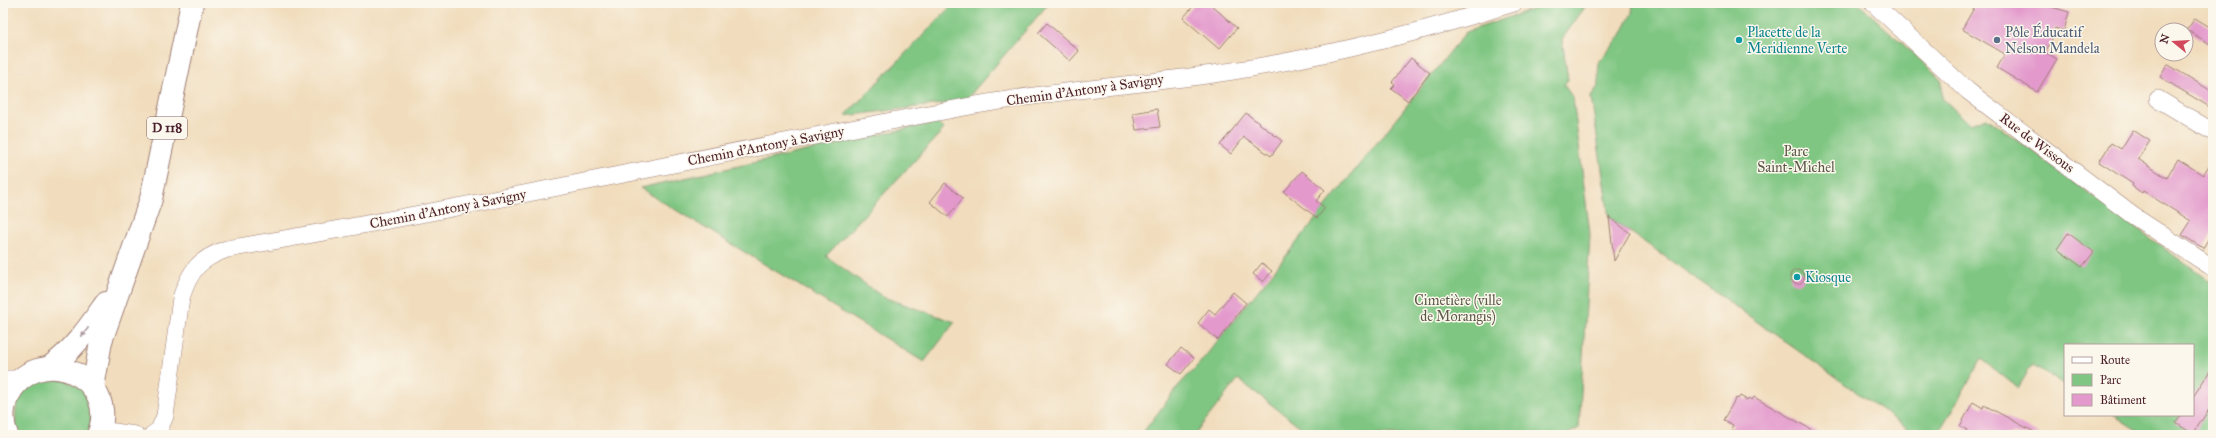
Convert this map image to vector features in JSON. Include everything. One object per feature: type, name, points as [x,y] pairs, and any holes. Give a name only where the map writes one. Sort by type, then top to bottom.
[{"type":"main road","name":"D 118","points":[[93,388],[101,341],[151,199],[192,3]]},
{"type":"main road","name":"D 118","points":[[50,367],[66,355],[85,333],[108,300],[132,250]]},
{"type":"main road","points":[[7,435],[3,423],[6,400],[12,388],[12,379],[50,367],[64,368],[74,372],[93,388],[99,400],[102,416],[99,432]]},
{"type":"street","name":"Chemin d'Antony à Savigny","points":[[152,435],[159,430],[165,416],[181,298],[187,281],[196,266],[211,255],[227,249],[338,230],[970,106],[1233,71],[1364,46],[1441,26],[1514,3]]},
{"type":"street","name":"Rue de Wissous","points":[[1873,3],[1968,92],[2132,215],[2212,264]]},
{"type":"street","points":[[2158,99],[2213,132]]},
{"type":"street","points":[[99,432],[135,435]]},
{"type":"green space","points":[[954,3],[1049,3],[965,101],[845,116]]},
{"type":"green space","name":"Cimetière (ville de Morangis)","points":[[1551,3],[1581,3],[1585,7],[1562,39],[1568,80],[1564,85],[1573,98],[1590,234],[1579,428],[1566,435],[1311,435],[1238,379],[1194,435],[1141,435],[1179,385],[1199,364],[1466,32]]},
{"type":"green space","name":"Parc Saint-Michel","points":[[1633,3],[1858,3],[1940,78],[1942,82],[1942,98],[1970,124],[1987,118],[2213,284],[2213,435],[2145,435],[2115,416],[2194,416],[2194,344],[2064,344],[2064,385],[2032,365],[2018,388],[1982,359],[1937,435],[1917,435],[1609,217],[1591,96],[1599,85],[1599,62],[1621,35],[1632,13]]},
{"type":"green space","points":[[936,122],[944,129],[826,256],[883,297],[955,322],[924,362],[640,188]]},
{"type":"green space","points":[[56,377],[76,386],[88,397],[91,413],[88,435],[19,435],[15,420],[17,404],[20,397],[30,385],[37,381]]},
{"type":"building","points":[[1196,3],[1209,3],[1237,28],[1219,49],[1183,18]]},
{"type":"building","points":[[1977,3],[2038,3],[2069,12],[2064,31],[2055,28],[2051,42],[2045,52],[2057,59],[2037,92],[1997,68],[2005,54],[1962,29]]},
{"type":"building","points":[[2195,18],[2213,29],[2213,46],[2194,34],[2194,22],[2192,22]]},
{"type":"building","points":[[1047,23],[1079,51],[1070,61],[1038,33]]},
{"type":"building","points":[[1411,58],[1430,73],[1408,101],[1391,88],[1395,84],[1392,82]]},
{"type":"building","points":[[2167,64],[2213,92],[2213,109],[2160,77]]},
{"type":"building","points":[[1157,109],[1160,127],[1136,130],[1133,113]]},
{"type":"building","points":[[1246,113],[1282,141],[1271,156],[1244,137],[1231,154],[1220,145]]},
{"type":"building","points":[[2133,130],[2150,141],[2138,159],[2167,178],[2178,159],[2203,175],[2213,159],[2213,231],[2203,248],[2182,235],[2191,221],[2143,191],[2142,193],[2132,186],[2133,184],[2099,162],[2111,143],[2121,149]]},
{"type":"building","points":[[1302,171],[1325,190],[1316,201],[1325,208],[1317,218],[1284,192]]},
{"type":"building","points":[[945,183],[963,198],[948,217],[930,202]]},
{"type":"building","points":[[1609,217],[1630,233],[1614,261]]},
{"type":"building","points":[[2068,233],[2094,252],[2082,267],[2057,249]]},
{"type":"building","points":[[1262,263],[1272,271],[1263,282],[1253,274]]},
{"type":"building","name":"Kiosque","points":[[1794,270],[1800,270],[1804,274],[1804,280],[1800,284],[1794,284],[1790,280],[1790,274]]},
{"type":"building","points":[[1233,292],[1246,303],[1218,340],[1198,323],[1209,309],[1215,314]]},
{"type":"building","points":[[1181,348],[1194,358],[1181,374],[1168,364]]},
{"type":"building","points":[[2213,366],[2213,403],[2193,434],[2176,423],[2180,416],[2194,416],[2194,395]]},
{"type":"building","points":[[1740,396],[1747,400],[1748,398],[1752,400],[1754,397],[1821,435],[1740,435],[1731,429],[1733,425],[1723,420],[1736,398],[1738,399]]},
{"type":"building","points":[[1973,402],[1983,408],[1984,405],[2040,435],[1964,435],[1967,430],[1960,426]]},
{"type":"place","name":"Placette de la Meridienne Verte","points":[[1739,40]]},
{"type":"place","name":"Pôle Éducatif Nelson Mandela","points":[[1997,40]]},
{"type":"place","name":"Kiosque","points":[[1797,277]]}]
